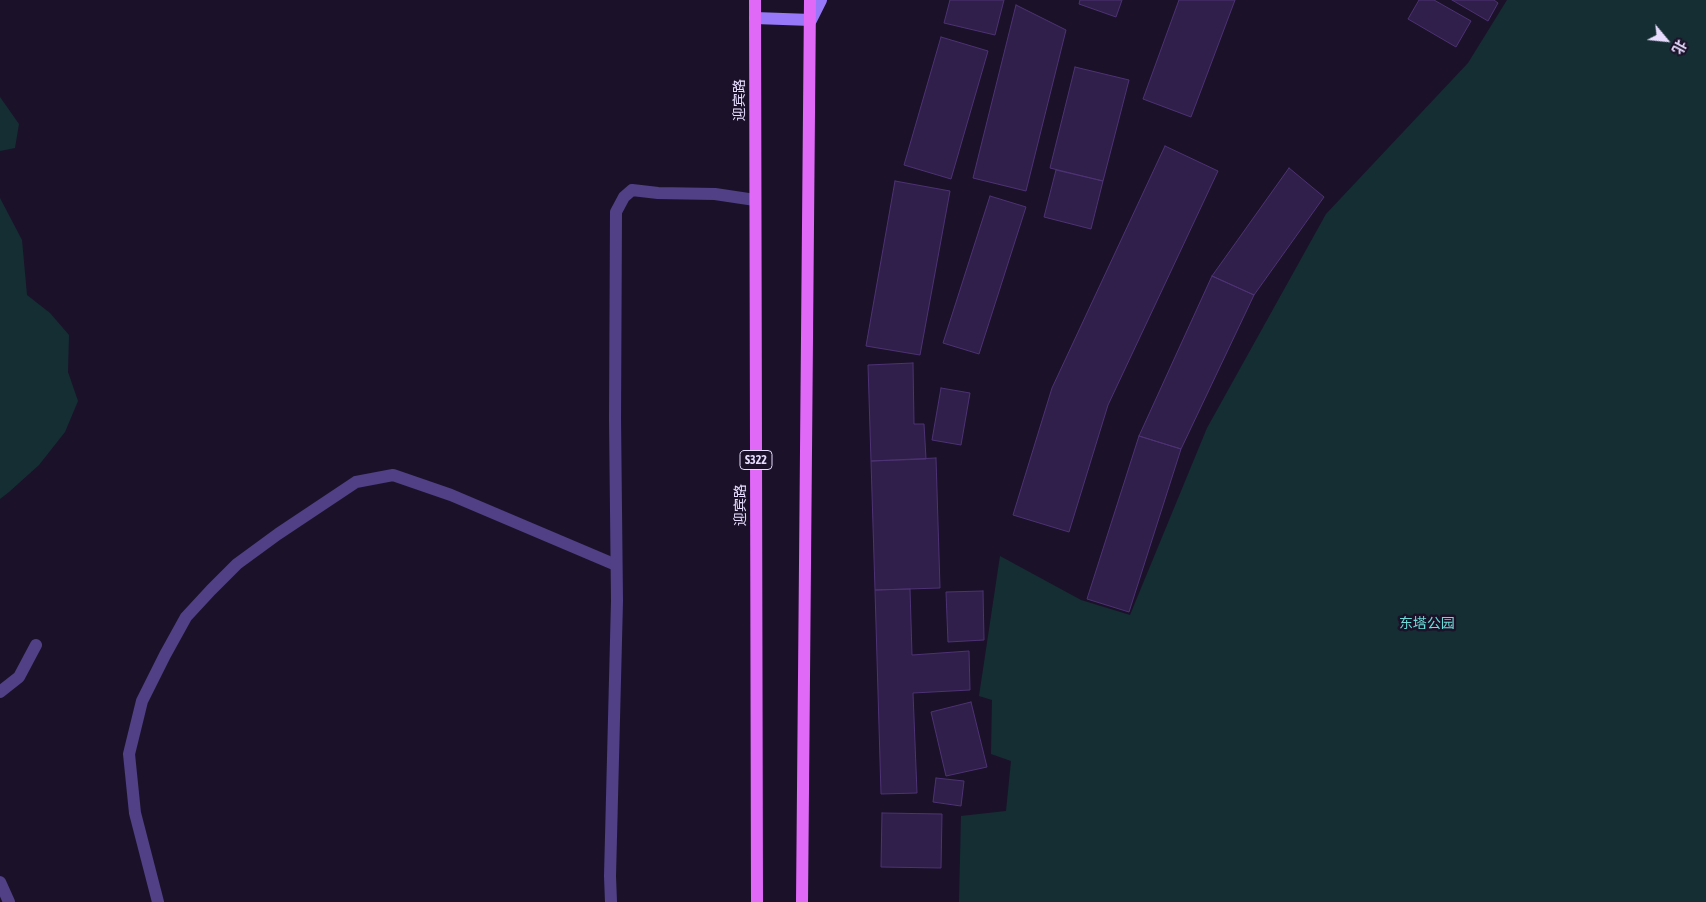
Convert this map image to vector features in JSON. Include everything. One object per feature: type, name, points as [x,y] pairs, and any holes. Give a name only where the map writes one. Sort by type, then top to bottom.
[{"type":"main road","name":"S322","points":[[755,0],[755,18]]},
{"type":"main road","points":[[802,902],[810,0]]},
{"type":"main road","points":[[811,20],[821,0]]},
{"type":"main road","points":[[755,18],[811,20]]},
{"type":"main road","name":"迎宾路","points":[[755,18],[757,902]]},
{"type":"street","points":[[611,902],[616,565],[616,212],[624,197],[632,190],[658,194],[715,194],[755,200]]},
{"type":"street","points":[[158,902],[135,813],[129,754],[142,701],[186,617],[237,564],[356,482],[393,475],[451,495],[616,565]]},
{"type":"street","points":[[0,692],[19,677],[36,645]]},
{"type":"street","points":[[0,882],[9,902]]},
{"type":"green space","name":"东塔公园","points":[[1507,0],[1706,0],[1706,902],[959,902],[961,816],[1006,811],[1011,761],[991,754],[992,700],[979,696],[1000,556],[1081,600],[1130,615],[1207,428],[1326,214],[1468,63]]},
{"type":"green space","points":[[0,97],[19,124],[15,148],[0,151]]},
{"type":"green space","points":[[0,198],[22,240],[27,295],[50,313],[69,335],[68,372],[78,401],[65,432],[39,465],[0,499]]},
{"type":"building","points":[[950,0],[1004,0],[995,35],[944,23]]},
{"type":"building","points":[[1080,0],[1122,0],[1116,17],[1079,4]]},
{"type":"building","points":[[1179,0],[1235,0],[1191,117],[1143,99]]},
{"type":"building","points":[[1419,0],[1434,0],[1471,21],[1456,47],[1408,19]]},
{"type":"building","points":[[1452,0],[1494,0],[1498,3],[1488,21]]},
{"type":"building","points":[[1016,5],[1066,30],[1026,191],[973,178]]},
{"type":"building","points":[[941,37],[988,51],[951,179],[904,165]]},
{"type":"building","points":[[1075,67],[1129,80],[1103,181],[1050,168]]},
{"type":"building","points":[[1165,146],[1218,171],[1108,405],[1069,532],[1013,515],[1052,388]]},
{"type":"building","points":[[1289,168],[1324,197],[1254,295],[1212,276]]},
{"type":"building","points":[[1056,170],[1103,181],[1091,229],[1044,217]]},
{"type":"building","points":[[895,181],[950,191],[920,355],[866,346]]},
{"type":"building","points":[[990,196],[1026,207],[979,354],[943,343]]},
{"type":"building","points":[[1212,276],[1254,295],[1181,449],[1139,436]]},
{"type":"building","points":[[913,363],[914,424],[924,424],[926,459],[871,461],[868,365]]},
{"type":"building","points":[[941,388],[970,393],[961,445],[932,440]]},
{"type":"building","points":[[1139,436],[1181,449],[1129,612],[1087,599]]},
{"type":"building","points":[[936,458],[940,588],[875,590],[871,461]]},
{"type":"building","points":[[910,589],[912,655],[969,651],[970,690],[913,693],[917,793],[881,794],[875,590]]},
{"type":"building","points":[[983,591],[984,640],[948,642],[946,592]]},
{"type":"building","points":[[971,702],[987,767],[946,776],[931,712]]},
{"type":"building","points":[[936,778],[964,781],[961,806],[933,802]]},
{"type":"building","points":[[882,813],[942,814],[941,868],[881,867]]}]
